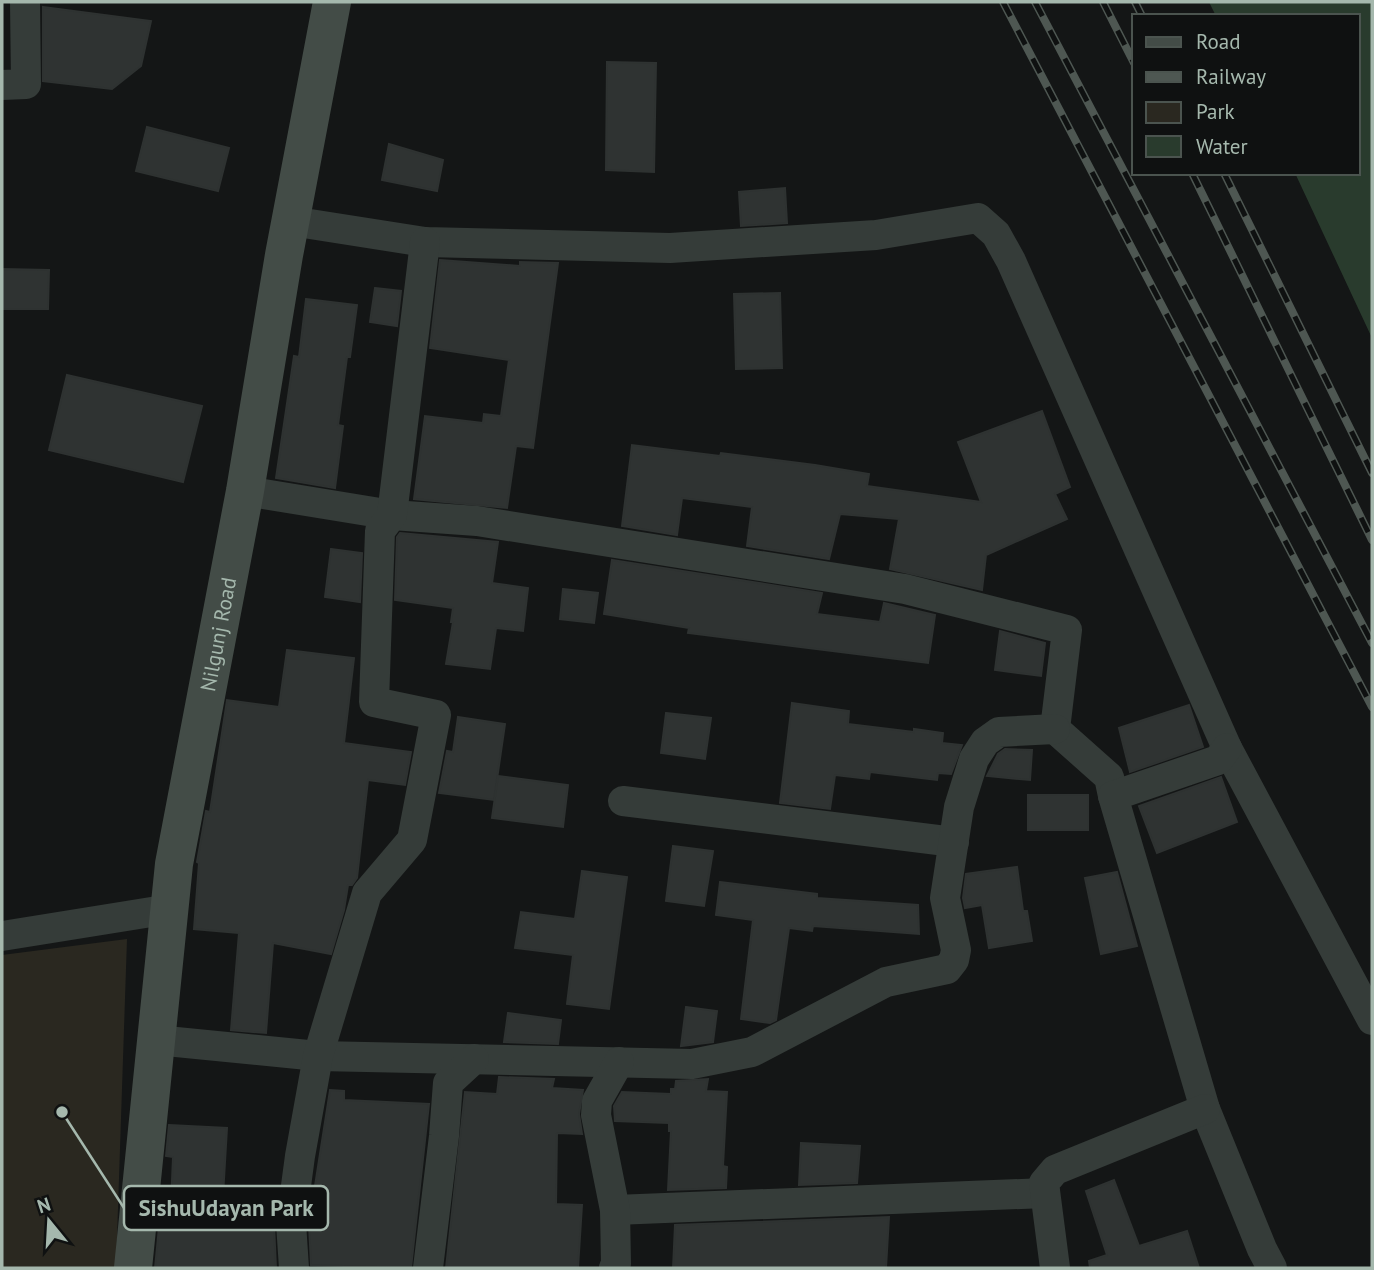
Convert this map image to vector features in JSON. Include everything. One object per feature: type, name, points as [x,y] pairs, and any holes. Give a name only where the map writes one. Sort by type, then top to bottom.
[{"type":"street","points":[[2,85],[26,84],[25,2]]},
{"type":"street","name":"Nilgunj Road","points":[[133,1268],[174,864],[245,491],[332,2]]},
{"type":"street","points":[[291,221],[425,242],[670,248],[876,235],[978,218],[996,234],[1011,261],[1227,748],[1372,1020]]},
{"type":"street","points":[[294,1268],[291,1223],[318,1056],[367,893],[412,841],[436,715],[374,702],[380,531],[392,515],[425,242]]},
{"type":"street","points":[[245,491],[392,515],[477,521],[905,589],[1067,630],[1055,729]]},
{"type":"street","points":[[156,1040],[318,1056],[692,1064],[752,1052],[886,982],[947,969],[954,960],[956,950],[945,898],[959,807],[974,759],[985,742],[999,732],[1055,729],[1109,777],[1205,1109],[1262,1250],[1272,1268]]},
{"type":"street","points":[[1113,796],[1218,760],[1227,748]]},
{"type":"street","points":[[623,800],[954,842]]},
{"type":"street","points":[[2,936],[170,909]]},
{"type":"street","points":[[428,1268],[448,1083],[474,1059]]},
{"type":"street","points":[[614,1268],[617,1264],[615,1210],[596,1115],[597,1101],[619,1062]]},
{"type":"street","points":[[1055,1268],[1044,1184],[1055,1170],[1205,1109]]},
{"type":"street","points":[[615,1210],[1045,1193]]},
{"type":"green space","points":[[127,939],[116,1268],[2,1268],[2,955]]},
{"type":"water","points":[[1209,2],[1372,2],[1372,338],[1296,175],[1360,175],[1360,14],[1215,14]]},
{"type":"building","points":[[43,7],[151,21],[141,66],[112,89],[43,81]]},
{"type":"building","points":[[607,62],[656,63],[654,172],[606,170]]},
{"type":"building","points":[[147,127],[229,148],[218,191],[136,171]]},
{"type":"building","points":[[389,144],[443,160],[437,191],[382,180]]},
{"type":"building","points":[[785,188],[787,223],[741,226],[739,192]]},
{"type":"building","points":[[440,260],[520,266],[520,262],[558,263],[533,448],[516,446],[507,508],[414,499],[425,416],[483,423],[484,414],[501,416],[509,360],[430,348]]},
{"type":"building","points":[[2,269],[49,270],[48,309],[2,309]]},
{"type":"building","points":[[375,288],[401,291],[397,326],[370,322]]},
{"type":"building","points":[[780,293],[782,368],[736,369],[734,294]]},
{"type":"building","points":[[306,299],[357,305],[338,425],[343,426],[335,488],[276,478],[294,356],[299,357]]},
{"type":"building","points":[[67,375],[202,406],[183,482],[49,450]]},
{"type":"building","points":[[1042,411],[1070,487],[1055,494],[1067,519],[986,555],[982,590],[890,569],[899,519],[840,514],[829,559],[747,546],[752,507],[682,498],[677,535],[622,526],[632,445],[815,465],[869,474],[867,486],[981,502],[958,442]]},
{"type":"building","points":[[400,533],[498,542],[492,583],[528,588],[523,631],[496,628],[490,669],[446,664],[453,608],[395,600],[397,537]]},
{"type":"building","points":[[331,549],[362,553],[360,602],[325,597]]},
{"type":"building","points":[[612,560],[822,593],[817,614],[880,622],[884,603],[935,615],[928,663],[688,633],[689,628],[604,614]]},
{"type":"building","points":[[563,589],[598,593],[594,623],[560,619]]},
{"type":"building","points":[[1000,631],[1045,643],[1041,676],[995,670]]},
{"type":"building","points":[[287,650],[354,658],[344,743],[411,752],[405,785],[368,780],[357,878],[352,885],[348,885],[331,954],[273,943],[266,1033],[231,1030],[239,933],[194,929],[197,862],[206,811],[210,812],[227,700],[279,707]]},
{"type":"building","points":[[792,703],[849,711],[848,724],[943,733],[942,743],[962,745],[951,774],[938,773],[937,780],[870,772],[869,779],[835,775],[830,809],[780,803]]},
{"type":"building","points":[[1189,705],[1203,747],[1130,772],[1119,728]]},
{"type":"building","points":[[666,713],[711,718],[705,759],[661,753]]},
{"type":"building","points":[[458,717],[505,724],[494,800],[439,793],[447,751],[453,752]]},
{"type":"building","points":[[1005,749],[1032,750],[1030,780],[987,776],[998,754]]},
{"type":"building","points":[[498,776],[568,785],[563,827],[492,818]]},
{"type":"building","points":[[1221,777],[1237,822],[1157,853],[1139,806]]},
{"type":"building","points":[[1028,795],[1088,795],[1088,830],[1028,830]]},
{"type":"building","points":[[673,846],[713,851],[704,906],[666,901]]},
{"type":"building","points":[[1017,867],[1023,911],[1027,911],[1032,941],[989,948],[982,905],[965,908],[963,898],[966,874]]},
{"type":"building","points":[[582,871],[627,877],[609,1009],[567,1004],[573,955],[515,948],[521,912],[575,919]]},
{"type":"building","points":[[1117,872],[1137,946],[1101,954],[1085,878]]},
{"type":"building","points":[[720,882],[817,894],[817,898],[918,905],[919,934],[813,926],[812,931],[789,928],[776,1020],[770,1023],[741,1019],[753,920],[716,915]]},
{"type":"building","points":[[686,1007],[717,1011],[713,1042],[681,1046]]},
{"type":"building","points":[[508,1013],[561,1020],[558,1044],[504,1042]]},
{"type":"building","points":[[499,1077],[554,1079],[552,1088],[583,1090],[579,1114],[582,1134],[557,1133],[556,1204],[582,1205],[578,1268],[446,1268],[465,1092],[497,1094]]},
{"type":"building","points":[[708,1079],[706,1091],[727,1092],[723,1166],[727,1167],[726,1188],[668,1190],[671,1131],[669,1123],[615,1121],[614,1106],[622,1092],[671,1094],[676,1081]]},
{"type":"building","points":[[330,1090],[344,1091],[344,1100],[429,1104],[411,1268],[311,1265],[309,1224]]},
{"type":"building","points":[[169,1125],[227,1128],[223,1196],[277,1198],[274,1224],[276,1268],[155,1268],[159,1227],[170,1227],[173,1157],[166,1156]]},
{"type":"building","points":[[801,1143],[860,1146],[857,1183],[799,1185]]},
{"type":"building","points":[[1114,1180],[1139,1246],[1187,1231],[1199,1268],[1090,1268],[1089,1261],[1107,1255],[1086,1191]]},
{"type":"building","points":[[889,1217],[886,1268],[673,1268],[675,1225]]},
{"type":"railway","points":[[1003,2],[1372,707]]},
{"type":"railway","points":[[1035,2],[1372,643]]},
{"type":"railway","points":[[1103,2],[1132,59]]},
{"type":"railway","points":[[1135,2],[1141,14]]},
{"type":"railway","points":[[1193,175],[1372,540]]},
{"type":"railway","points":[[1225,175],[1372,473]]},
{"type":"place","name":"SishuUdayan Park","points":[[62,1112]]}]
